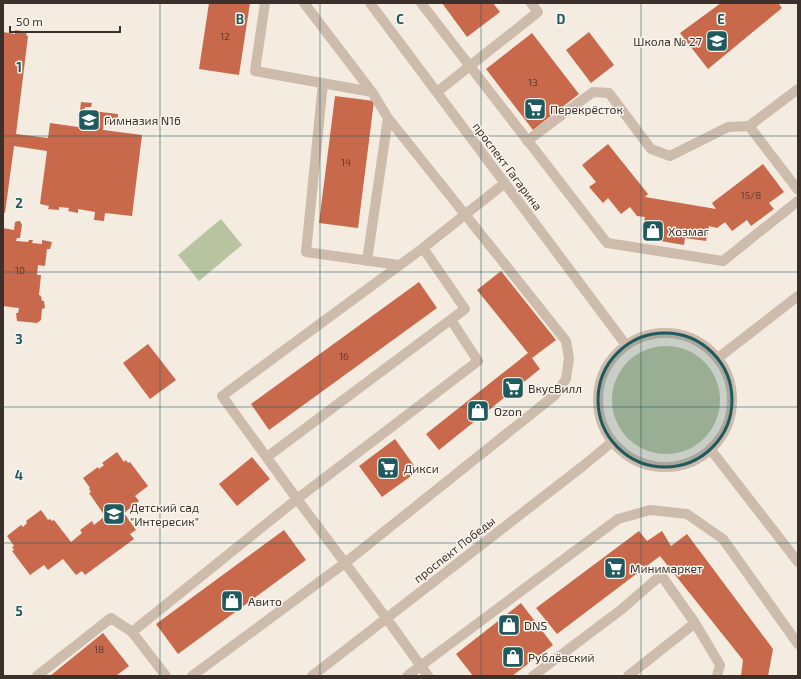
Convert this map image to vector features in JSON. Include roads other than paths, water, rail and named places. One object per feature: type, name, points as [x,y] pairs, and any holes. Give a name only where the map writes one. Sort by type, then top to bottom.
[{"type":"street","points":[[265,3],[255,70],[372,92]]},
{"type":"street","points":[[192,676],[344,563],[555,395],[566,378],[570,358],[566,341],[388,118],[372,92],[304,3]]},
{"type":"street","name":"проспект Гагарина","points":[[370,3],[626,345]]},
{"type":"street","points":[[421,3],[607,243],[723,261],[798,201]]},
{"type":"street","points":[[437,92],[538,12],[531,3]]},
{"type":"street","points":[[323,83],[306,252],[399,265]]},
{"type":"street","points":[[527,141],[594,92],[610,93],[651,149],[670,156],[728,127],[750,126],[798,88]]},
{"type":"street","points":[[367,261],[388,118]]},
{"type":"street","points":[[750,126],[798,190]]},
{"type":"street","points":[[428,676],[387,618],[344,563],[222,396],[423,248],[505,183]]},
{"type":"street","points":[[267,457],[465,309],[423,248]]},
{"type":"street","points":[[718,358],[798,296]]},
{"type":"street","points":[[132,632],[297,499],[478,361],[451,320]]},
{"type":"street","points":[[664,332],[684,335],[703,344],[718,358],[728,375],[733,395],[731,416],[724,434],[711,450],[692,462],[671,468],[649,466],[628,457],[612,442],[600,418],[598,391],[607,365],[626,345],[644,336],[664,332]]},
{"type":"street","name":"проспект Победы","points":[[312,676],[612,442]]},
{"type":"street","points":[[711,450],[798,562]]},
{"type":"street","points":[[407,676],[618,519],[650,510],[687,514],[723,539],[798,644]]},
{"type":"street","points":[[533,676],[622,609],[661,575],[695,623],[720,665],[717,676]]},
{"type":"street","points":[[37,676],[111,618],[132,632],[166,676]]},
{"type":"street","points":[[628,676],[695,623]]},
{"type":"place","name":"Школа № 27","points":[[717,41]]},
{"type":"place","name":"Перекрёсток","points":[[535,109]]},
{"type":"place","name":"Гимназия N16","points":[[89,120]]},
{"type":"place","name":"Хозмаг","points":[[653,231]]},
{"type":"place","name":"ВкусВилл","points":[[513,388]]},
{"type":"place","name":"Ozon","points":[[478,411]]},
{"type":"place","name":"Дикси","points":[[388,468]]},
{"type":"place","name":"Детский сад \"Интересик\"","points":[[114,514]]},
{"type":"place","name":"Минимаркет","points":[[615,568]]},
{"type":"place","name":"Авито","points":[[232,601]]},
{"type":"place","name":"DNS","points":[[509,625]]},
{"type":"place","name":"Рублёвский","points":[[513,657]]}]
